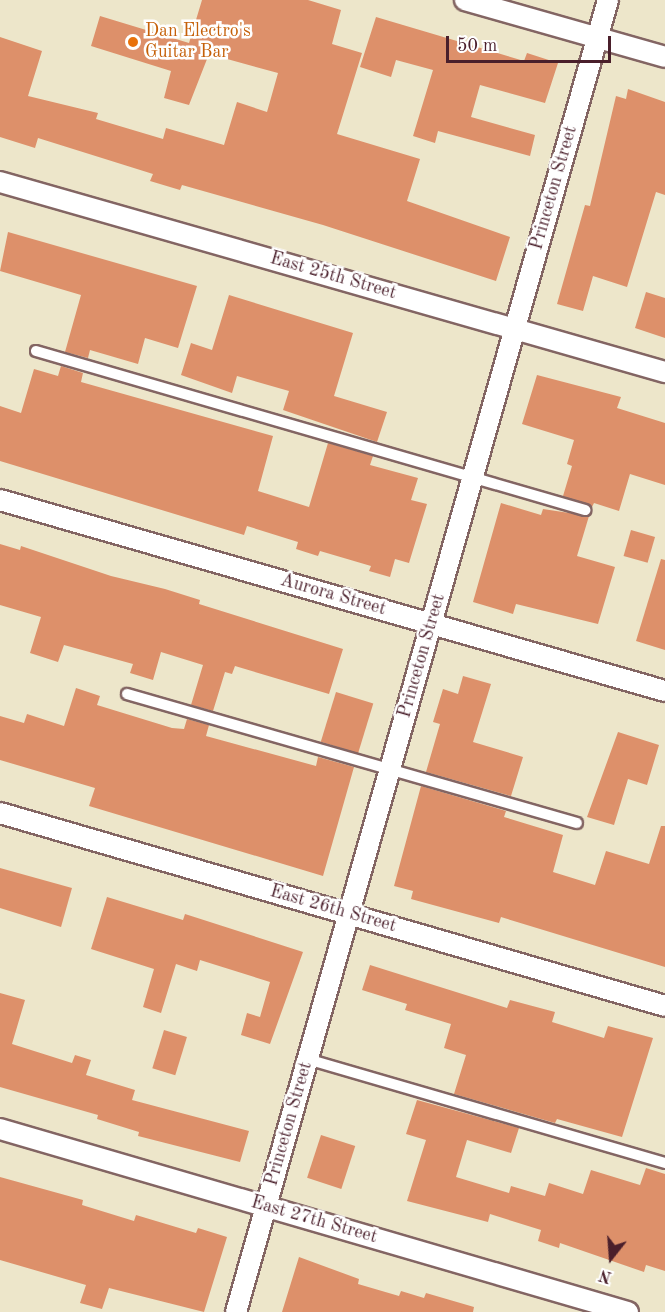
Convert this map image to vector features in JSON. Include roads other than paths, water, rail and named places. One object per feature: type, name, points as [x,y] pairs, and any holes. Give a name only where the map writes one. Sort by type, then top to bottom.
[{"type":"street","points":[[465,0],[665,57]]},
{"type":"street","name":"Princeton Street","points":[[236,1312],[608,0]]},
{"type":"street","name":"East 25th Street","points":[[0,182],[665,372]]},
{"type":"street","name":"Aurora Street","points":[[0,500],[665,691]]},
{"type":"street","name":"East 26th Street","points":[[0,813],[665,1006]]},
{"type":"street","name":"East 27th Street","points":[[0,1129],[628,1312]]},
{"type":"lane","points":[[36,351],[585,510]]},
{"type":"lane","points":[[127,694],[578,823]]},
{"type":"lane","points":[[308,1059],[665,1163]]},
{"type":"place","name":"Dan Electro's Guitar Bar","points":[[133,42]]}]
